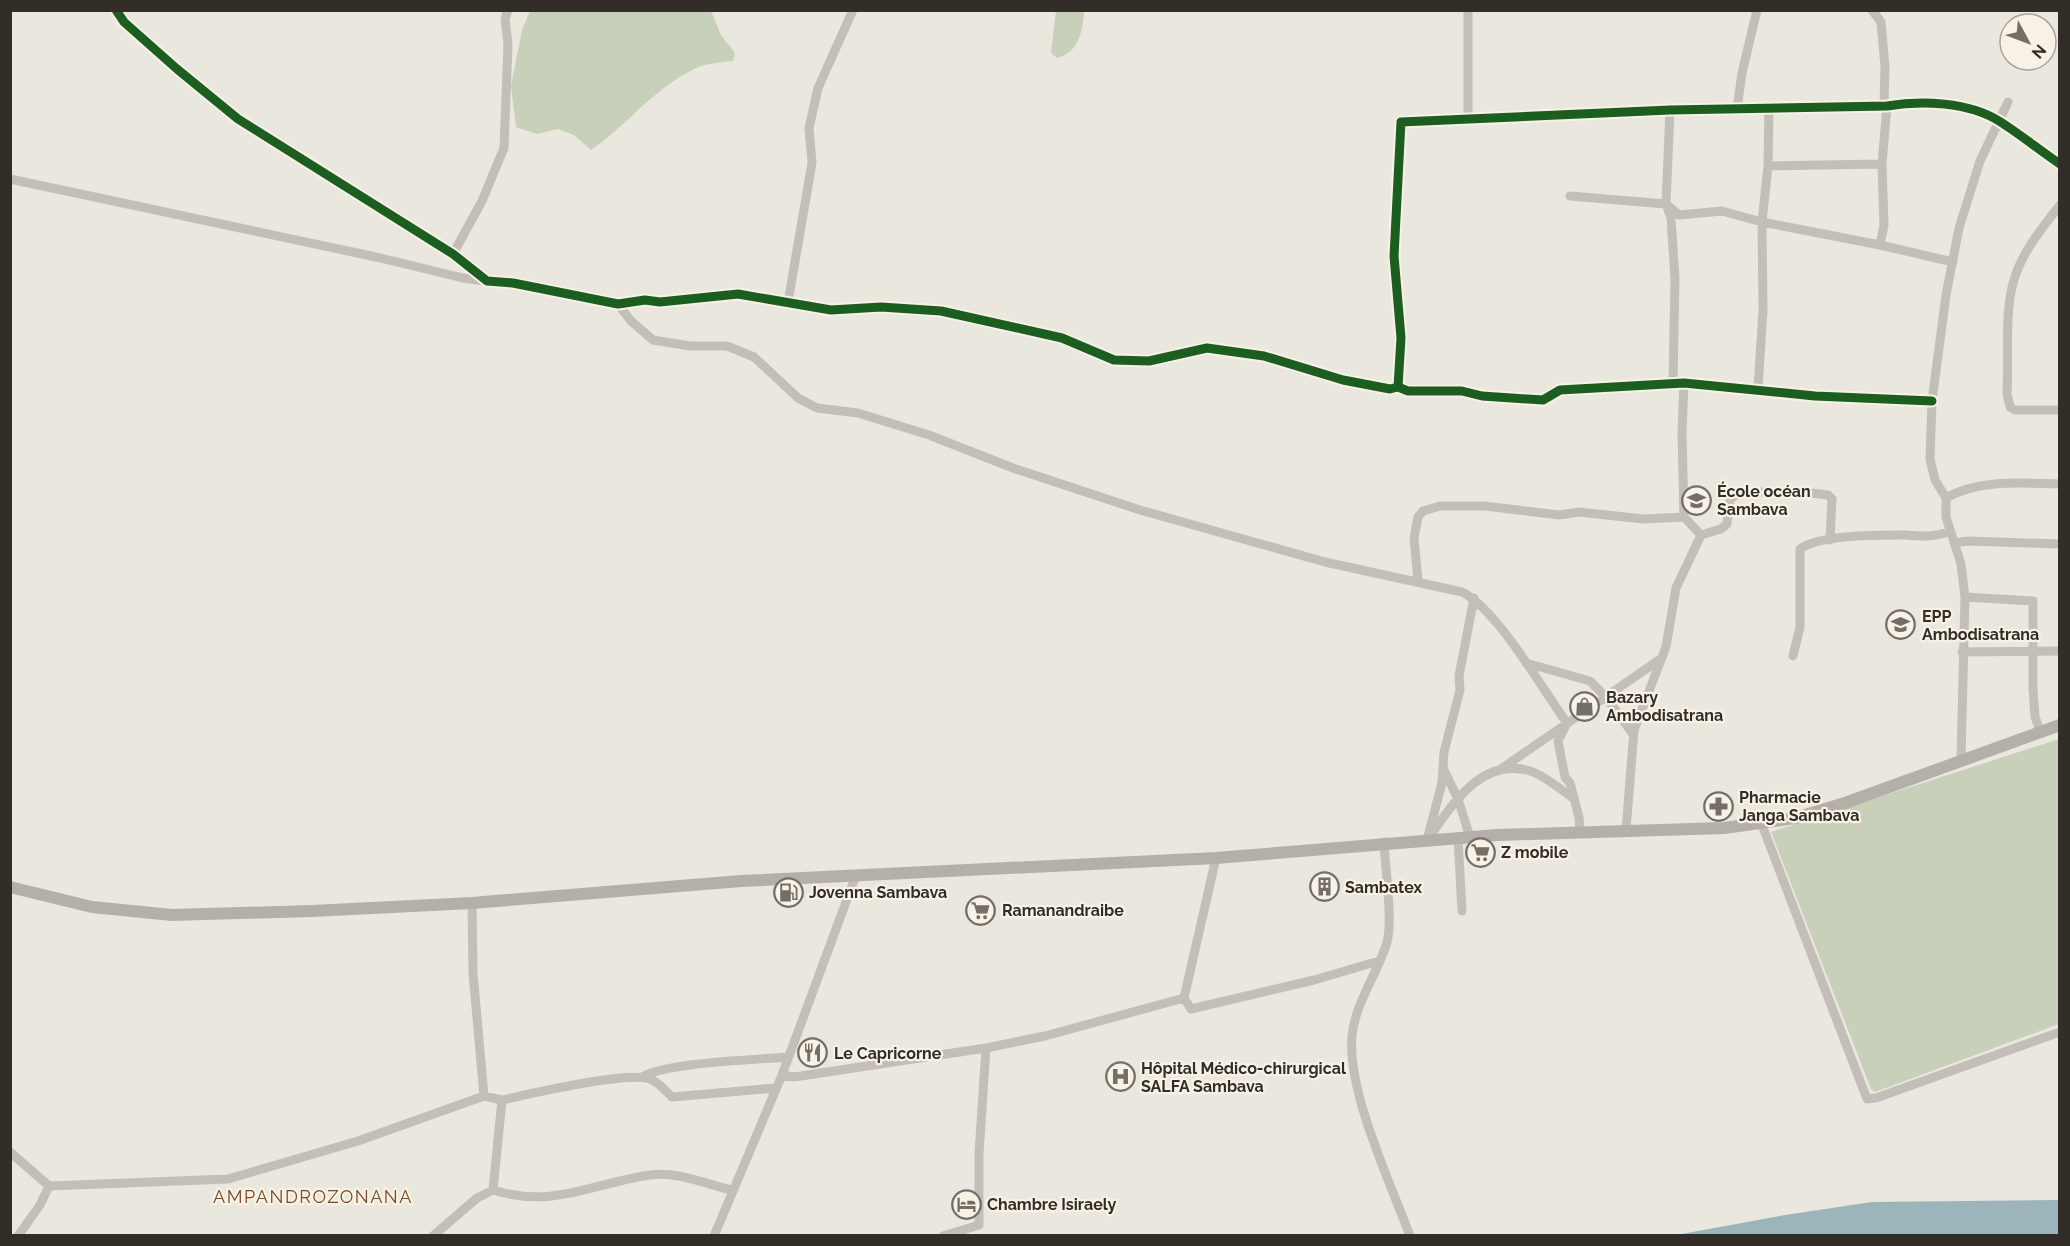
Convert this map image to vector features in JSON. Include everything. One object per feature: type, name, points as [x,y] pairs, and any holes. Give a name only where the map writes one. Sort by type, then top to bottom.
[{"type":"main road","points":[[10,887],[92,907],[172,915],[472,903],[637,889],[856,875],[1216,858],[1464,837],[1762,825],[1845,803],[1960,759],[2060,725]]},
{"type":"street","points":[[116,10],[124,22],[238,119],[453,254],[487,281]]},
{"type":"street","points":[[453,254],[482,201],[504,147],[507,10]]},
{"type":"street","points":[[788,302],[812,162],[809,128],[818,88],[853,10]]},
{"type":"street","points":[[1468,10],[1468,120]]},
{"type":"street","points":[[1737,109],[1742,73],[1757,10]]},
{"type":"street","points":[[1872,10],[1881,22],[1886,67],[1882,164],[1884,225],[1880,245]]},
{"type":"street","points":[[1960,759],[1965,597],[1961,564],[1950,531],[1946,498],[1935,480],[1930,459],[1932,401],[1946,295],[1959,228],[1980,161],[1997,120],[2008,102]]},
{"type":"street","points":[[1398,387],[1401,338],[1395,256],[1401,122],[1670,110],[1885,106],[1915,103],[1961,108],[1997,120],[2060,164]]},
{"type":"street","points":[[1758,388],[1762,311],[1762,222],[1768,166],[1769,108]]},
{"type":"street","points":[[1670,110],[1666,204],[1671,218],[1675,278],[1672,384]]},
{"type":"street","points":[[1768,166],[1882,164]]},
{"type":"street","points":[[10,178],[463,278],[513,283],[618,304],[738,294],[831,310],[881,307],[941,311],[1062,338],[1114,360],[1149,361],[1207,348],[1264,356],[1343,380],[1390,389],[1398,387],[1408,391],[1462,391],[1482,396],[1543,400],[1560,390],[1684,383],[1758,388],[1815,396],[1932,401]]},
{"type":"street","points":[[1569,196],[1666,204],[1679,215],[1722,211],[1762,222],[1953,262]]},
{"type":"street","points":[[2060,206],[2032,242],[2013,280],[2009,300],[2007,394],[2010,407],[2014,410],[2060,410]]},
{"type":"street","points":[[618,304],[631,321],[652,339],[690,346],[727,346],[754,357],[798,398],[817,408],[858,414],[929,435],[1012,468],[1140,510],[1325,562],[1462,592],[1474,598],[1514,645],[1567,723]]},
{"type":"street","points":[[1684,383],[1682,433],[1684,517],[1701,535]]},
{"type":"street","points":[[1946,498],[1962,489],[1983,485],[2060,484]]},
{"type":"street","points":[[1626,830],[1633,734],[1659,660],[1666,647],[1676,588],[1701,535],[1721,529],[1727,524],[1730,500],[1739,492],[1803,492],[1828,495],[1832,499],[1830,540]]},
{"type":"street","points":[[1418,581],[1414,538],[1418,517],[1423,511],[1440,507],[1485,506],[1559,515],[1579,512],[1643,519],[1684,517]]},
{"type":"street","points":[[1793,656],[1800,627],[1800,549],[1806,545],[1830,540],[1884,536],[1938,537],[1950,531]]},
{"type":"street","points":[[1953,543],[1968,541],[2060,544]]},
{"type":"street","points":[[1965,597],[2033,601],[2035,651],[2033,689],[2035,717],[2041,733]]},
{"type":"street","points":[[1427,840],[1444,770],[1444,752],[1460,690],[1459,676],[1474,598]]},
{"type":"street","points":[[1962,652],[2060,651]]},
{"type":"street","points":[[1427,840],[1473,781],[1501,769],[1659,660]]},
{"type":"street","points":[[1526,663],[1590,681],[1605,696],[1633,734]]},
{"type":"street","points":[[1567,723],[1558,741],[1565,777],[1570,783],[1574,798],[1580,833]]},
{"type":"street","points":[[1501,769],[1530,771],[1574,798]]},
{"type":"street","points":[[1444,770],[1458,799],[1464,837],[1462,911]]},
{"type":"street","points":[[1762,825],[1867,1099],[1876,1098],[2060,1032]]},
{"type":"street","points":[[1384,842],[1388,936],[1357,1014],[1352,1034],[1352,1055],[1357,1088],[1410,1236]]},
{"type":"street","points":[[1216,858],[1184,998],[1191,1010],[1314,980],[1379,961]]},
{"type":"street","points":[[714,1236],[731,1190],[782,1075],[856,875]]},
{"type":"street","points":[[472,903],[473,973],[484,1096]]},
{"type":"street","points":[[782,1075],[794,1077],[986,1048],[1045,1036],[1184,998]]},
{"type":"street","points":[[943,1236],[979,1225],[979,1154],[986,1048]]},
{"type":"street","points":[[642,1077],[650,1072],[702,1064],[788,1057]]},
{"type":"street","points":[[10,1152],[49,1186],[228,1179],[358,1141],[484,1096],[502,1100],[610,1080],[642,1077],[652,1080],[672,1096],[775,1088]]},
{"type":"street","points":[[493,1190],[502,1100]]},
{"type":"street","points":[[433,1236],[477,1198],[493,1190],[531,1197],[559,1195],[589,1191],[652,1174],[731,1190]]},
{"type":"street","points":[[18,1236],[40,1205],[49,1186]]},
{"type":"green space","points":[[530,11],[711,11],[721,35],[735,53],[733,61],[701,66],[671,83],[591,150],[574,135],[558,129],[537,134],[516,127],[511,86],[522,30]]},
{"type":"green space","points":[[1056,11],[1084,11],[1081,33],[1075,46],[1057,58],[1051,53]]},
{"type":"green space","points":[[2059,739],[2059,1024],[1875,1092],[1871,1089],[1771,832]]},
{"type":"water","points":[[2059,1200],[2059,1235],[1676,1235],[1872,1202]]},
{"type":"cycle path","points":[[116,10],[124,22],[238,119],[453,254],[487,281],[513,283],[618,304],[738,294],[831,310],[881,307],[941,311],[1062,338],[1114,360],[1149,361],[1207,348],[1264,356],[1343,380],[1390,389],[1398,387],[1408,391],[1462,391],[1482,396],[1543,400],[1560,390],[1684,383],[1815,396],[1932,401]]},
{"type":"cycle path","points":[[1398,387],[1401,338],[1394,256],[1401,122],[1670,110],[1887,106],[1929,103],[1959,106],[1987,115],[2007,126],[2060,164]]},
{"type":"place","name":"École océan Sambava","points":[[1696,500]]},
{"type":"place","name":"EPP Ambodisatrana","points":[[1901,625]]},
{"type":"place","name":"Bazary Ambodisatrana","points":[[1585,706]]},
{"type":"place","name":"Pharmacie Janga Sambava","points":[[1718,806]]},
{"type":"place","name":"Z mobile","points":[[1480,852]]},
{"type":"place","name":"Sambatex","points":[[1324,887]]},
{"type":"place","name":"Jovenna Sambava","points":[[788,892]]},
{"type":"place","name":"Ramanandraibe","points":[[981,910]]},
{"type":"place","name":"Le Capricorne","points":[[813,1053]]},
{"type":"place","name":"Hôpital Médico-chirurgical SALFA Sambava","points":[[1120,1077]]},
{"type":"place","name":"Chambre Isiraely","points":[[966,1204]]},
{"type":"district","name":"AMPANDROZONANA","points":[[313,1197]]}]
